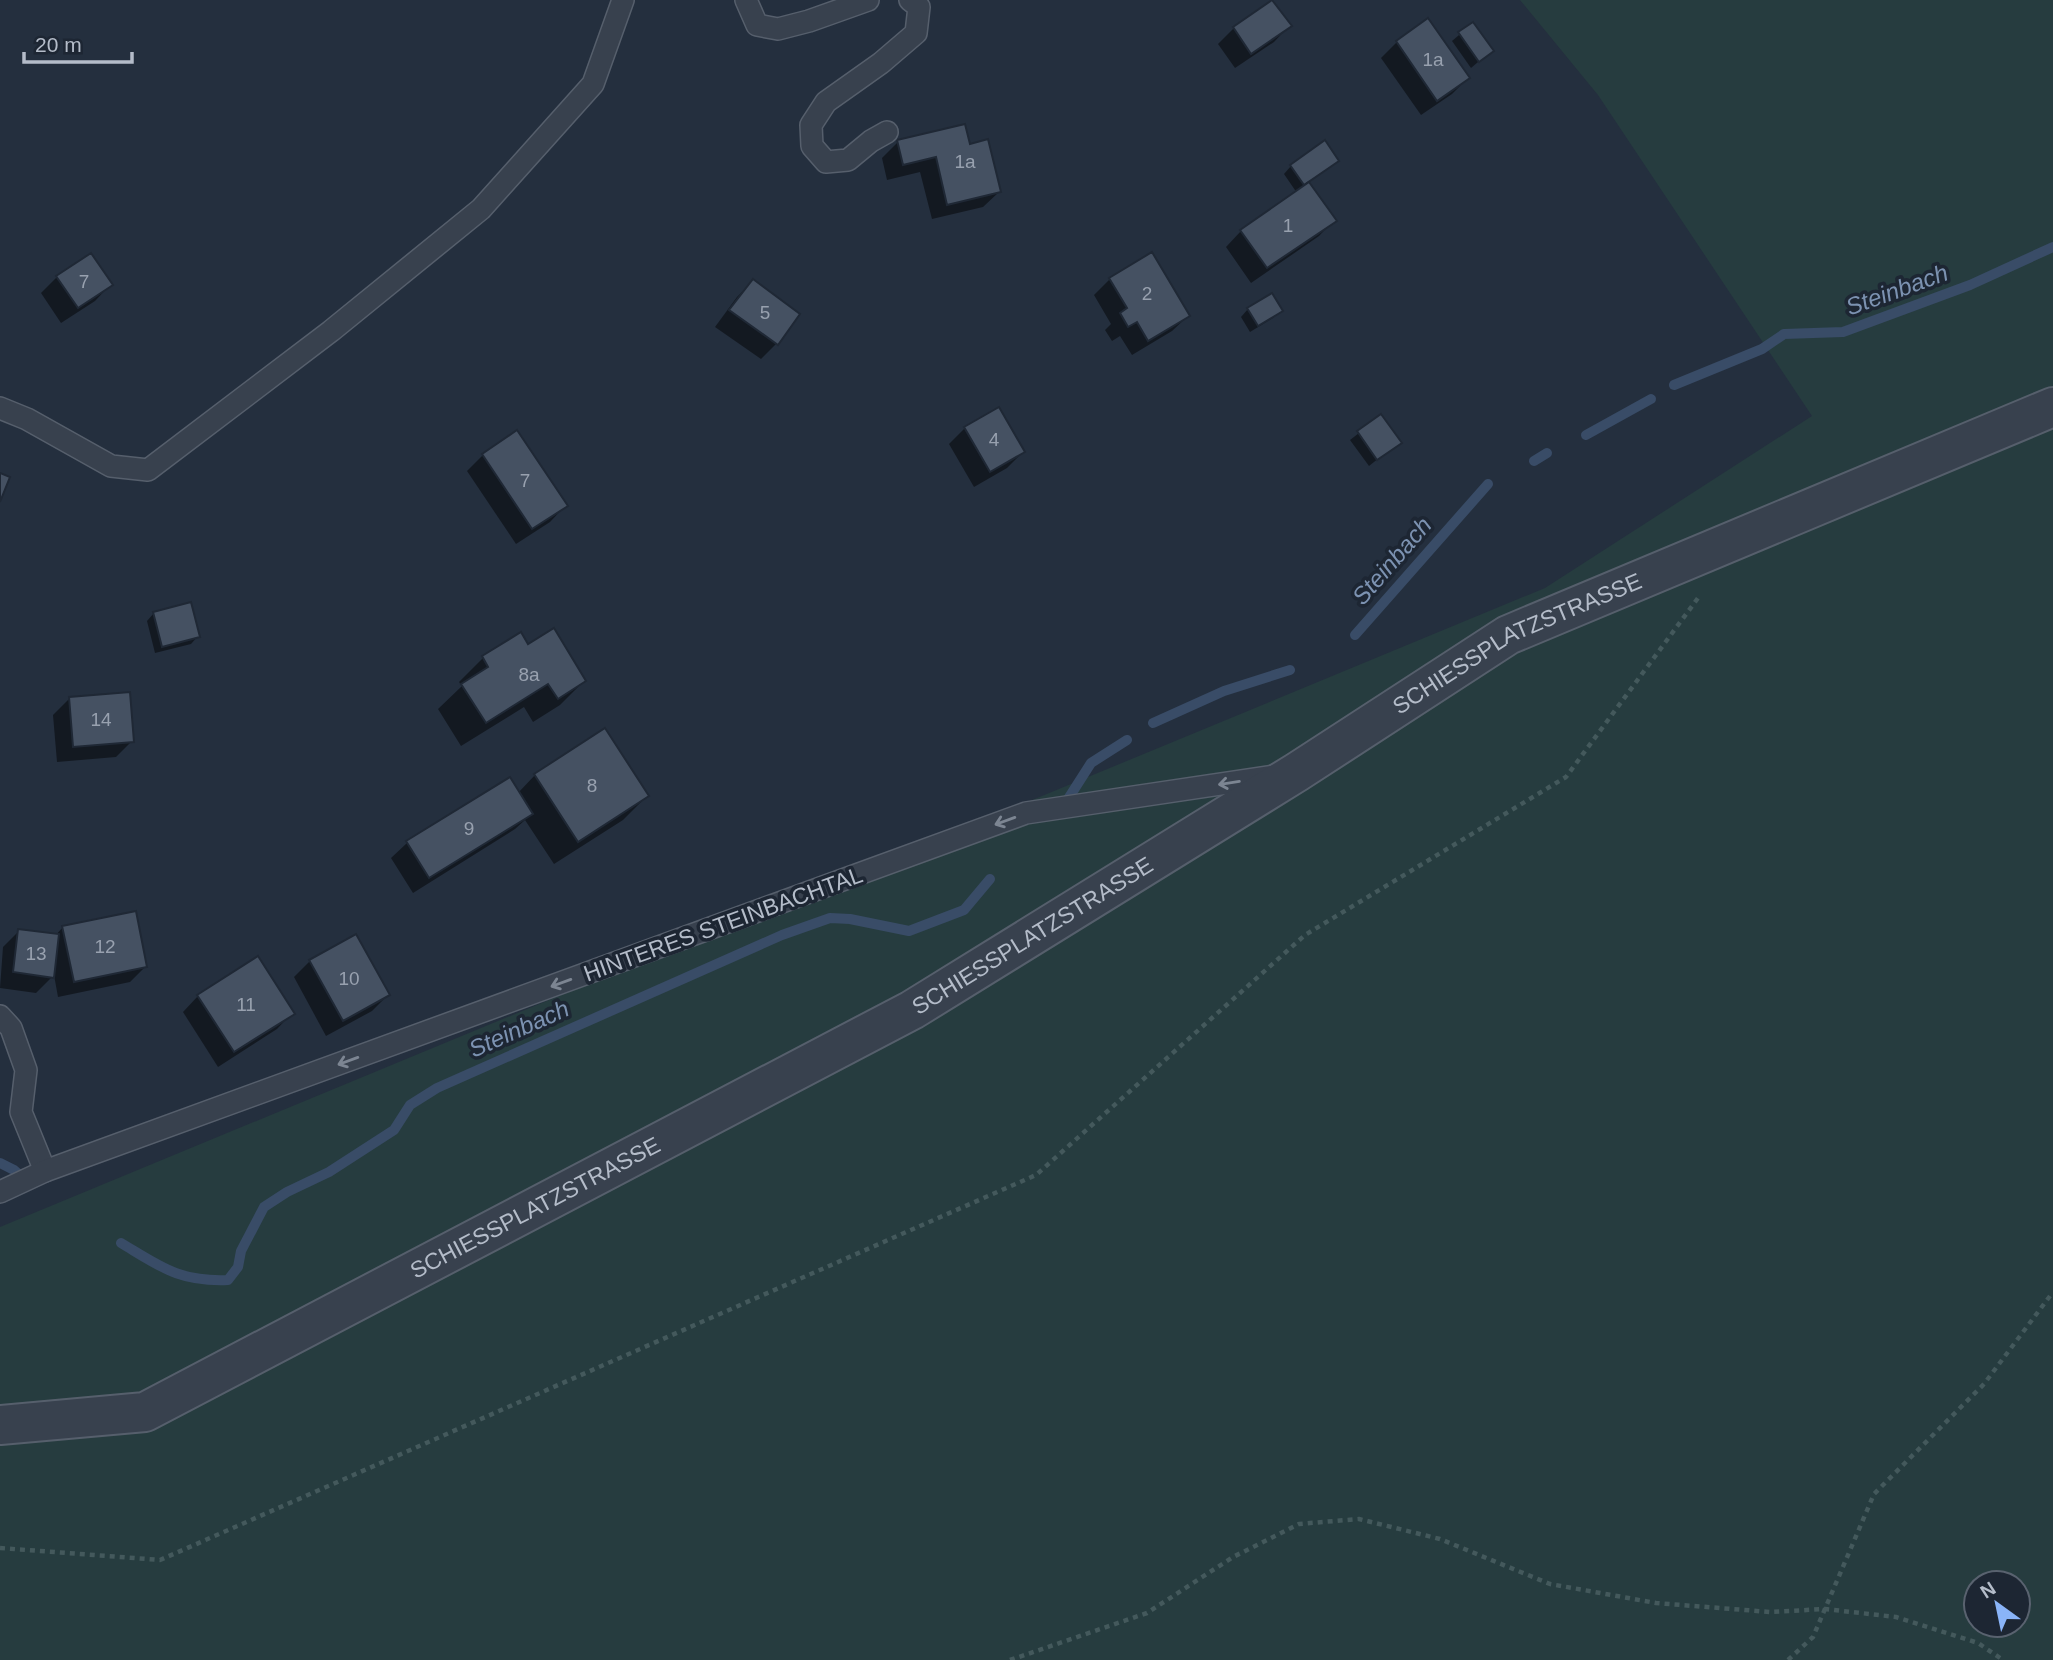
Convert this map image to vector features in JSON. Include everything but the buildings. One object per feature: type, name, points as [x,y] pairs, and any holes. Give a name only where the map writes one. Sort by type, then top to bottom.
[{"type":"street","name":"SCHIESSPLATZSTRASSE","points":[[0,1425],[145,1412],[912,1010],[1297,772],[1508,635],[2053,407]]},
{"type":"lane","points":[[0,408],[26,419],[111,466],[148,470],[331,331],[481,209],[593,84],[622,0]]},
{"type":"lane","points":[[746,0],[757,25],[778,29],[868,0]]},
{"type":"lane","points":[[887,132],[848,160],[826,162],[812,146],[811,125],[826,102],[881,63],[916,33],[919,7],[910,0]]},
{"type":"lane","name":"HINTERES STEINBACHTAL","points":[[0,1192],[45,1171],[1026,813],[1297,772]]},
{"type":"lane","points":[[0,1016],[11,1028],[26,1070],[22,1112],[45,1171]]},
{"type":"path","points":[[0,1548],[160,1560],[1036,1175],[1305,936],[1566,777],[1702,593]]},
{"type":"path","points":[[1788,1660],[1813,1637],[1874,1494],[1984,1384],[2053,1292]]},
{"type":"path","points":[[1010,1660],[1147,1613],[1233,1557],[1299,1524],[1359,1519],[1440,1539],[1550,1584],[1656,1603],[1770,1612],[1825,1609],[1896,1617],[1978,1643],[2003,1660]]},
{"type":"green space","points":[[1520,0],[2053,0],[2053,1660],[0,1660],[0,1227],[1545,588],[1812,416],[1598,95]]},
{"type":"waterway","name":"Steinbach","points":[[1674,385],[1762,349],[1784,334],[1843,332],[1970,285],[2053,247]]},
{"type":"waterway","name":"Steinbach","points":[[1586,435],[1651,399]]},
{"type":"waterway","name":"Steinbach","points":[[1534,461],[1547,453]]},
{"type":"waterway","name":"Steinbach","points":[[1355,635],[1488,484]]},
{"type":"waterway","name":"Steinbach","points":[[1153,723],[1224,691],[1290,670]]},
{"type":"waterway","name":"Steinbach","points":[[1068,799],[1091,763],[1127,740]]},
{"type":"waterway","name":"Steinbach","points":[[121,1243],[171,1271],[196,1278],[228,1280],[238,1267],[241,1251],[264,1207],[287,1192],[329,1172],[394,1130],[410,1105],[437,1088],[782,935],[830,918],[850,919],[909,931],[964,910],[990,879]]},
{"type":"waterway","name":"Steinbach","points":[[0,1163],[23,1178]]}]
